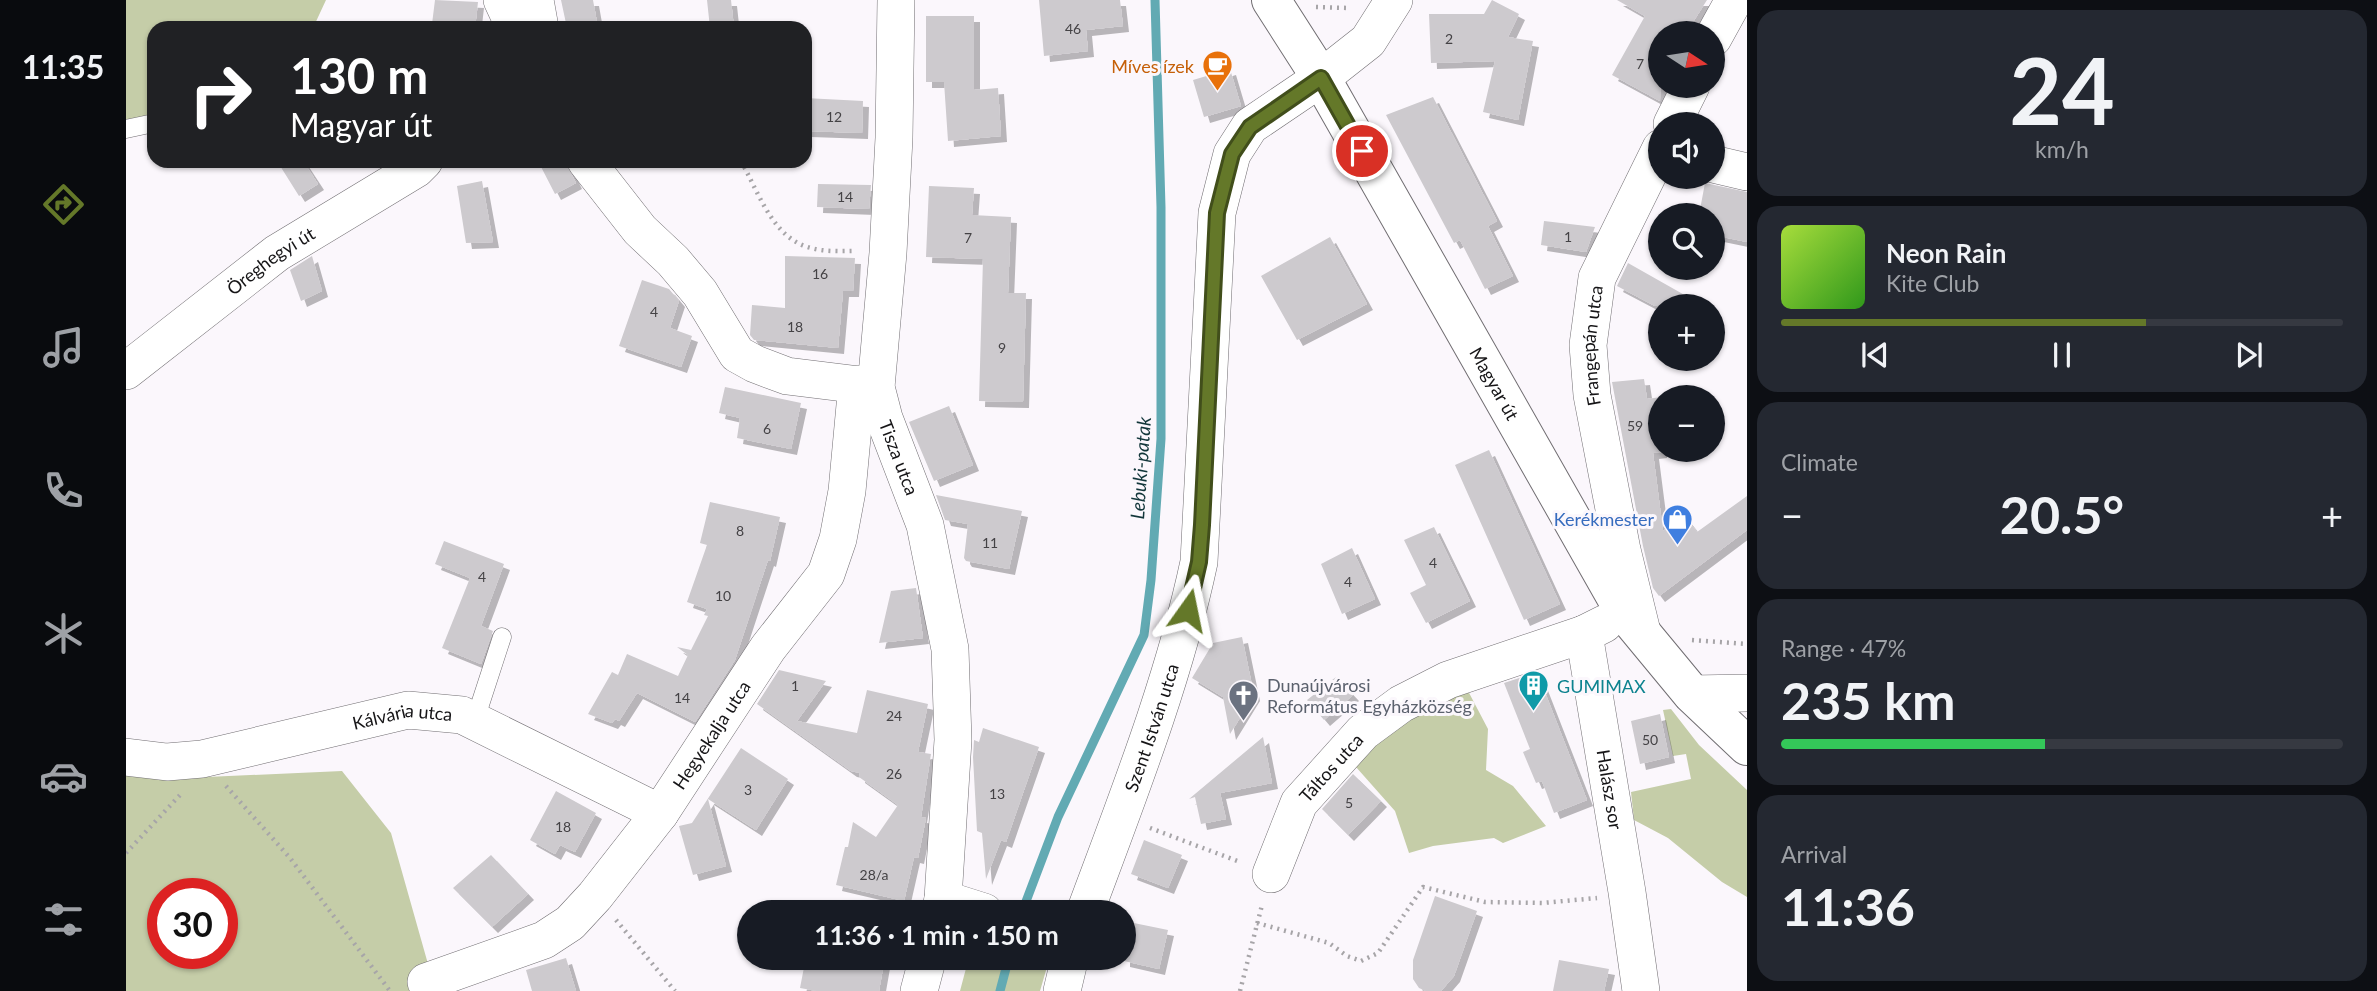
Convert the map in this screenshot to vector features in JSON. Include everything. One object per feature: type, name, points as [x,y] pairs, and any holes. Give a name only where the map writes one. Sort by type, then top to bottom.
[{"type":"street","points":[[491,21],[492,0]]},
{"type":"street","points":[[502,0],[512,21]]},
{"type":"street","points":[[535,0],[539,21]]},
{"type":"street","name":"Tisza utca","points":[[896,0],[894,138],[888,253],[866,386],[884,418],[925,525],[950,649],[953,740],[942,900]]},
{"type":"street","name":"Magyar út","points":[[1271,0],[1321,78],[1634,624],[1692,694],[1747,746]]},
{"type":"street","name":"Szent István utca","points":[[1089,900],[1188,610],[1199,562],[1217,213],[1232,154],[1250,127],[1321,78],[1368,41],[1394,0]]},
{"type":"street","points":[[1722,21],[1734,0]]},
{"type":"street","points":[[1725,167],[1747,172]]},
{"type":"street","name":"Öreghegyi út","points":[[126,372],[277,253],[417,168]]},
{"type":"street","points":[[591,168],[640,230],[673,261],[700,293],[737,354],[787,376],[866,386]]},
{"type":"street","name":"Frangepán utca","points":[[1634,624],[1592,396],[1588,345],[1597,278],[1648,174]]},
{"type":"street","name":"Hegyekalja utca","points":[[426,982],[544,940],[570,923],[595,896],[660,813],[768,648],[826,574],[838,539],[866,386]]},
{"type":"street","points":[[1584,634],[1634,624]]},
{"type":"street","name":"Táltos utca","points":[[1271,874],[1299,803],[1363,732],[1401,704],[1448,680],[1584,634]]},
{"type":"street","name":"Halász sor","points":[[1584,634],[1641,991]]},
{"type":"street","points":[[1692,694],[1747,693]]},
{"type":"street","name":"Kálvária utca","points":[[126,757],[167,762],[202,759],[408,710],[462,715],[660,813]]},
{"type":"street","points":[[919,991],[925,970]]},
{"type":"street","points":[[1062,991],[1067,970]]},
{"type":"lane","points":[[126,129],[147,124]]},
{"type":"lane","points":[[475,720],[502,637]]},
{"type":"path","points":[[1315,7],[1325,9],[1355,6]]},
{"type":"path","points":[[745,168],[771,218],[789,238],[811,248],[888,253]]},
{"type":"path","points":[[126,853],[186,789],[197,773],[202,759],[289,858],[390,991]]},
{"type":"path","points":[[1120,816],[1271,874]]},
{"type":"path","points":[[1240,991],[1257,923],[1328,943],[1347,956],[1361,961],[1378,953],[1423,887],[1485,902],[1581,901],[1627,892]]},
{"type":"path","points":[[595,896],[675,991]]},
{"type":"green space","points":[[126,0],[326,0],[316,21],[147,21],[147,116],[126,120]]},
{"type":"green space","points":[[1467,689],[1488,729],[1486,770],[1513,786],[1546,826],[1503,843],[1494,838],[1433,846],[1409,853],[1395,811],[1348,758],[1370,739]]},
{"type":"green space","points":[[1671,709],[1699,745],[1747,790],[1747,897],[1722,882],[1668,838],[1634,820],[1631,792],[1691,779],[1686,754],[1673,756],[1663,710]]},
{"type":"green space","points":[[342,771],[391,833],[428,964],[445,991],[126,991],[126,776],[185,778]]},
{"type":"green space","points":[[966,970],[1046,970],[1040,991],[960,991]]},
{"type":"building","points":[[435,0],[478,2],[476,21],[432,21]]},
{"type":"building","points":[[561,0],[593,0],[597,21],[566,21]]},
{"type":"building","points":[[707,0],[731,0],[733,21],[709,21]]},
{"type":"building","points":[[1039,0],[1120,0],[1123,26],[1086,30],[1088,51],[1044,56]]},
{"type":"building","points":[[1492,0],[1519,14],[1508,37],[1533,41],[1518,120],[1483,112],[1495,61],[1431,63],[1429,14],[1484,14]]},
{"type":"building","points":[[1617,0],[1707,0],[1694,21],[1648,21],[1648,94],[1612,75],[1645,16]]},
{"type":"building","points":[[926,16],[974,16],[974,90],[998,88],[1001,136],[948,141],[944,82],[926,82]]},
{"type":"building","name":"Míves ízek","points":[[1230,69],[1241,106],[1204,117],[1193,80]]},
{"type":"building","points":[[1433,97],[1497,221],[1488,226],[1513,276],[1485,289],[1460,240],[1454,243],[1386,115]]},
{"type":"building","points":[[812,98],[863,101],[862,133],[812,131]]},
{"type":"building","points":[[281,168],[308,168],[318,184],[299,196]]},
{"type":"building","points":[[542,168],[568,168],[576,183],[555,194]]},
{"type":"building","points":[[482,181],[493,242],[466,243],[457,186]]},
{"type":"building","points":[[818,184],[871,185],[869,209],[817,207]]},
{"type":"building","points":[[929,186],[974,188],[972,215],[1011,217],[1008,293],[1026,293],[1023,402],[979,401],[983,259],[926,257]]},
{"type":"building","points":[[1725,187],[1747,192],[1747,242],[1725,237],[1725,203],[1701,203],[1704,189]]},
{"type":"building","points":[[1544,221],[1595,227],[1586,252],[1541,245]]},
{"type":"building","points":[[1330,237],[1367,304],[1297,340],[1261,276]]},
{"type":"building","points":[[312,256],[322,291],[301,301],[290,270]]},
{"type":"building","points":[[785,256],[855,258],[853,291],[843,291],[838,348],[754,340],[750,335],[752,305],[785,308]]},
{"type":"building","points":[[1628,263],[1648,274],[1648,280],[1658,280],[1683,294],[1648,294],[1648,302],[1617,286]]},
{"type":"building","points":[[642,280],[669,289],[679,301],[670,328],[692,336],[681,367],[619,346]]},
{"type":"building","name":"Kerékmester","points":[[1644,379],[1648,399],[1648,462],[1654,462],[1663,531],[1684,516],[1697,532],[1747,496],[1747,530],[1659,596],[1653,588],[1643,546],[1612,382]]},
{"type":"building","points":[[725,387],[801,403],[791,449],[737,438],[740,418],[719,413]]},
{"type":"building","points":[[949,406],[973,465],[934,481],[909,422]]},
{"type":"building","points":[[1489,450],[1560,604],[1524,620],[1455,465]]},
{"type":"building","points":[[936,495],[1022,511],[1009,569],[966,561],[964,558],[968,524],[945,520]]},
{"type":"building","points":[[710,502],[780,517],[770,561],[768,560],[735,660],[695,722],[637,693],[619,721],[615,719],[612,723],[588,714],[612,672],[618,675],[627,654],[678,676],[688,655],[677,647],[691,650],[708,616],[704,615],[707,609],[687,602],[707,545],[700,543]]},
{"type":"building","points":[[1434,527],[1470,601],[1426,623],[1410,593],[1426,585],[1404,540]]},
{"type":"building","points":[[444,541],[504,564],[481,626],[493,631],[481,664],[442,648],[470,578],[435,564]]},
{"type":"building","points":[[1352,548],[1375,599],[1342,614],[1321,564]]},
{"type":"building","points":[[916,588],[923,638],[879,643],[891,591]]},
{"type":"building","points":[[1242,637],[1254,695],[1230,734],[1223,697],[1192,678],[1213,643]]},
{"type":"building","points":[[779,670],[826,681],[797,721],[857,733],[867,690],[928,704],[918,752],[931,754],[921,817],[926,818],[918,858],[914,857],[904,900],[836,885],[853,822],[876,837],[898,805],[859,777],[860,773],[851,771],[757,704]]},
{"type":"building","name":"GUMIMAX","points":[[1537,672],[1587,800],[1554,813],[1542,781],[1536,783],[1523,752],[1530,749],[1504,683]]},
{"type":"building","points":[[1336,677],[1353,695],[1324,720],[1307,700]]},
{"type":"building","name":"GUMIMAX","points":[[1660,714],[1669,757],[1640,764],[1631,721]]},
{"type":"building","points":[[983,728],[1039,747],[1006,842],[1001,840],[986,879],[982,833],[977,831],[973,757],[974,740],[979,742]]},
{"type":"building","points":[[1263,737],[1272,783],[1220,793],[1226,819],[1201,824],[1195,797],[1189,799]]},
{"type":"building","points":[[741,748],[788,779],[756,830],[708,799],[726,866],[693,875],[679,826],[692,823]]},
{"type":"building","points":[[1353,774],[1381,801],[1348,835],[1322,809]]},
{"type":"building","points":[[556,791],[596,813],[575,852],[560,845],[555,854],[530,840]]},
{"type":"building","points":[[1144,840],[1182,855],[1168,888],[1131,874]]},
{"type":"building","points":[[491,855],[528,894],[492,927],[453,888]]},
{"type":"building","points":[[1435,896],[1477,911],[1454,976],[1441,991],[1426,991],[1419,988],[1413,979],[1413,960]]},
{"type":"building","points":[[1136,923],[1168,930],[1159,969],[1136,964]]},
{"type":"building","points":[[566,958],[576,991],[532,991],[526,970]]},
{"type":"building","points":[[1559,960],[1609,969],[1604,991],[1553,991]]},
{"type":"building","points":[[803,970],[883,970],[879,991],[817,991],[800,988]]},
{"type":"waterway","name":"Lebuki-patak","points":[[1027,900],[1058,817],[1144,635],[1151,580],[1161,439],[1161,207],[1155,0]]},
{"type":"waterway","name":"Lebuki-patak","points":[[1000,991],[1006,970]]},
{"type":"place","name":"Míves ízek","points":[[1217,93]]},
{"type":"place","name":"Kerékmester","points":[[1677,546]]},
{"type":"place","name":"GUMIMAX","points":[[1534,713]]},
{"type":"place","name":"Dunaújvárosi Református Egyházközség","points":[[1244,722]]},
{"type":"route","points":[[1188,610],[1199,562],[1202,525],[1217,213],[1232,154],[1250,127],[1321,78],[1362,151]]}]
